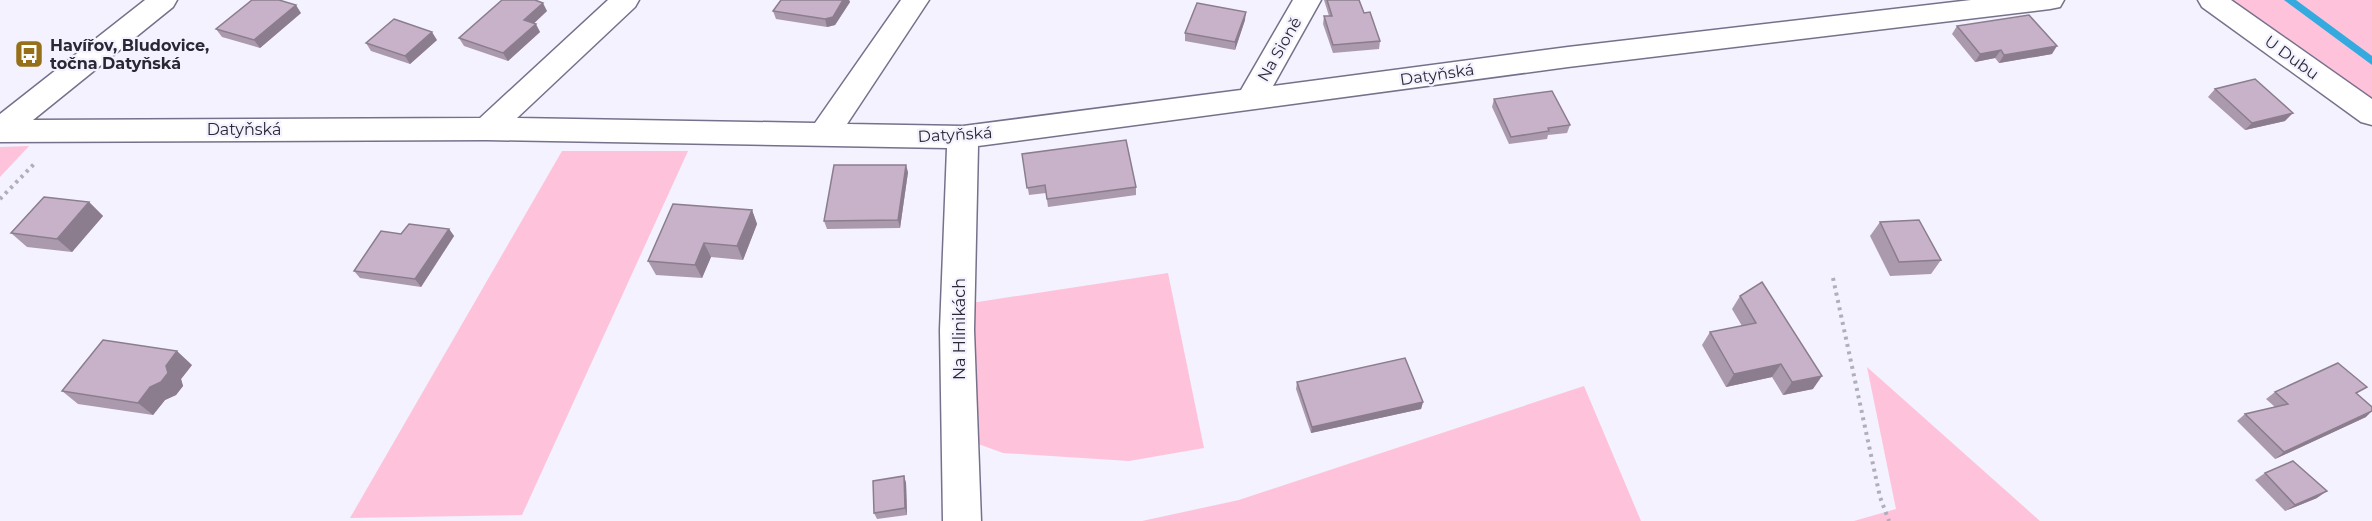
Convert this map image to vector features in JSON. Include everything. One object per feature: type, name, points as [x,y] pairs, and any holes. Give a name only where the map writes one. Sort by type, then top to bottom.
[{"type":"street","points":[[0,130],[163,0]]},
{"type":"street","points":[[487,129],[626,0]]},
{"type":"street","points":[[824,136],[915,0]]},
{"type":"street","name":"Na Sioně","points":[[1250,99],[1307,0]]},
{"type":"street","name":"Datyňská","points":[[0,130],[487,129],[963,137],[1568,57],[2050,0]]},
{"type":"street","name":"U Dubu","points":[[2212,0],[2372,114]]},
{"type":"street","name":"Na Hlinikách","points":[[962,521],[957,330],[963,137]]},
{"type":"path","points":[[1833,278],[1880,497],[1889,521]]},
{"type":"shaded area","points":[[2213,0],[2372,0],[2372,112]]},
{"type":"shaded area","points":[[29,146],[0,177],[0,147]]},
{"type":"shaded area","points":[[562,151],[688,151],[522,515],[350,518]]},
{"type":"shaded area","points":[[1168,273],[1204,448],[1129,461],[1003,453],[970,441],[971,303]]},
{"type":"shaded area","points":[[1867,367],[2040,521],[1854,521],[1896,509]]},
{"type":"shaded area","points":[[1584,386],[1641,521],[1142,521],[1239,500]]},
{"type":"building","points":[[252,0],[279,0],[296,5],[254,40],[216,29]]},
{"type":"building","points":[[502,0],[535,0],[543,3],[524,20],[536,24],[503,53],[459,38]]},
{"type":"building","points":[[781,0],[843,0],[833,17],[825,19],[773,11]]},
{"type":"building","points":[[1327,0],[1359,0],[1364,13],[1370,12],[1380,41],[1333,45],[1324,16],[1332,16]]},
{"type":"building","points":[[1197,3],[1246,12],[1235,42],[1185,33]]},
{"type":"building","points":[[2029,15],[2057,46],[2004,55],[2001,50],[1980,54],[1957,26]]},
{"type":"building","points":[[394,19],[432,32],[405,56],[366,43]]},
{"type":"building","points":[[2255,79],[2293,113],[2252,123],[2215,89]]},
{"type":"building","points":[[1552,91],[1570,125],[1511,137],[1494,99]]},
{"type":"building","points":[[1126,140],[1136,187],[1047,199],[1045,185],[1027,188],[1022,154]]},
{"type":"building","points":[[834,165],[906,165],[898,220],[824,221]]},
{"type":"building","points":[[44,197],[89,202],[57,239],[11,233]]},
{"type":"building","points":[[673,204],[752,210],[737,246],[704,243],[695,265],[648,261]]},
{"type":"building","points":[[1919,220],[1941,260],[1899,262],[1880,222]]},
{"type":"building","points":[[409,224],[449,229],[415,279],[354,271],[381,231],[401,234]]},
{"type":"building","points":[[1762,282],[1822,376],[1792,382],[1781,364],[1734,374],[1710,332],[1756,323],[1740,296]]},
{"type":"building","points":[[103,340],[177,351],[166,366],[168,373],[161,382],[150,387],[138,403],[62,391]]},
{"type":"building","points":[[1405,358],[1423,402],[1312,427],[1297,382]]},
{"type":"building","points":[[2338,363],[2367,387],[2356,393],[2372,407],[2372,411],[2284,452],[2245,414],[2288,404],[2275,392]]},
{"type":"building","points":[[2293,461],[2327,491],[2295,505],[2265,473]]},
{"type":"building","points":[[904,476],[905,508],[874,513],[873,481]]},
{"type":"waterway","points":[[2289,0],[2372,61]]},
{"type":"place","name":"Havířov, Bludovice, točna Datyňská","points":[[29,54]]}]
